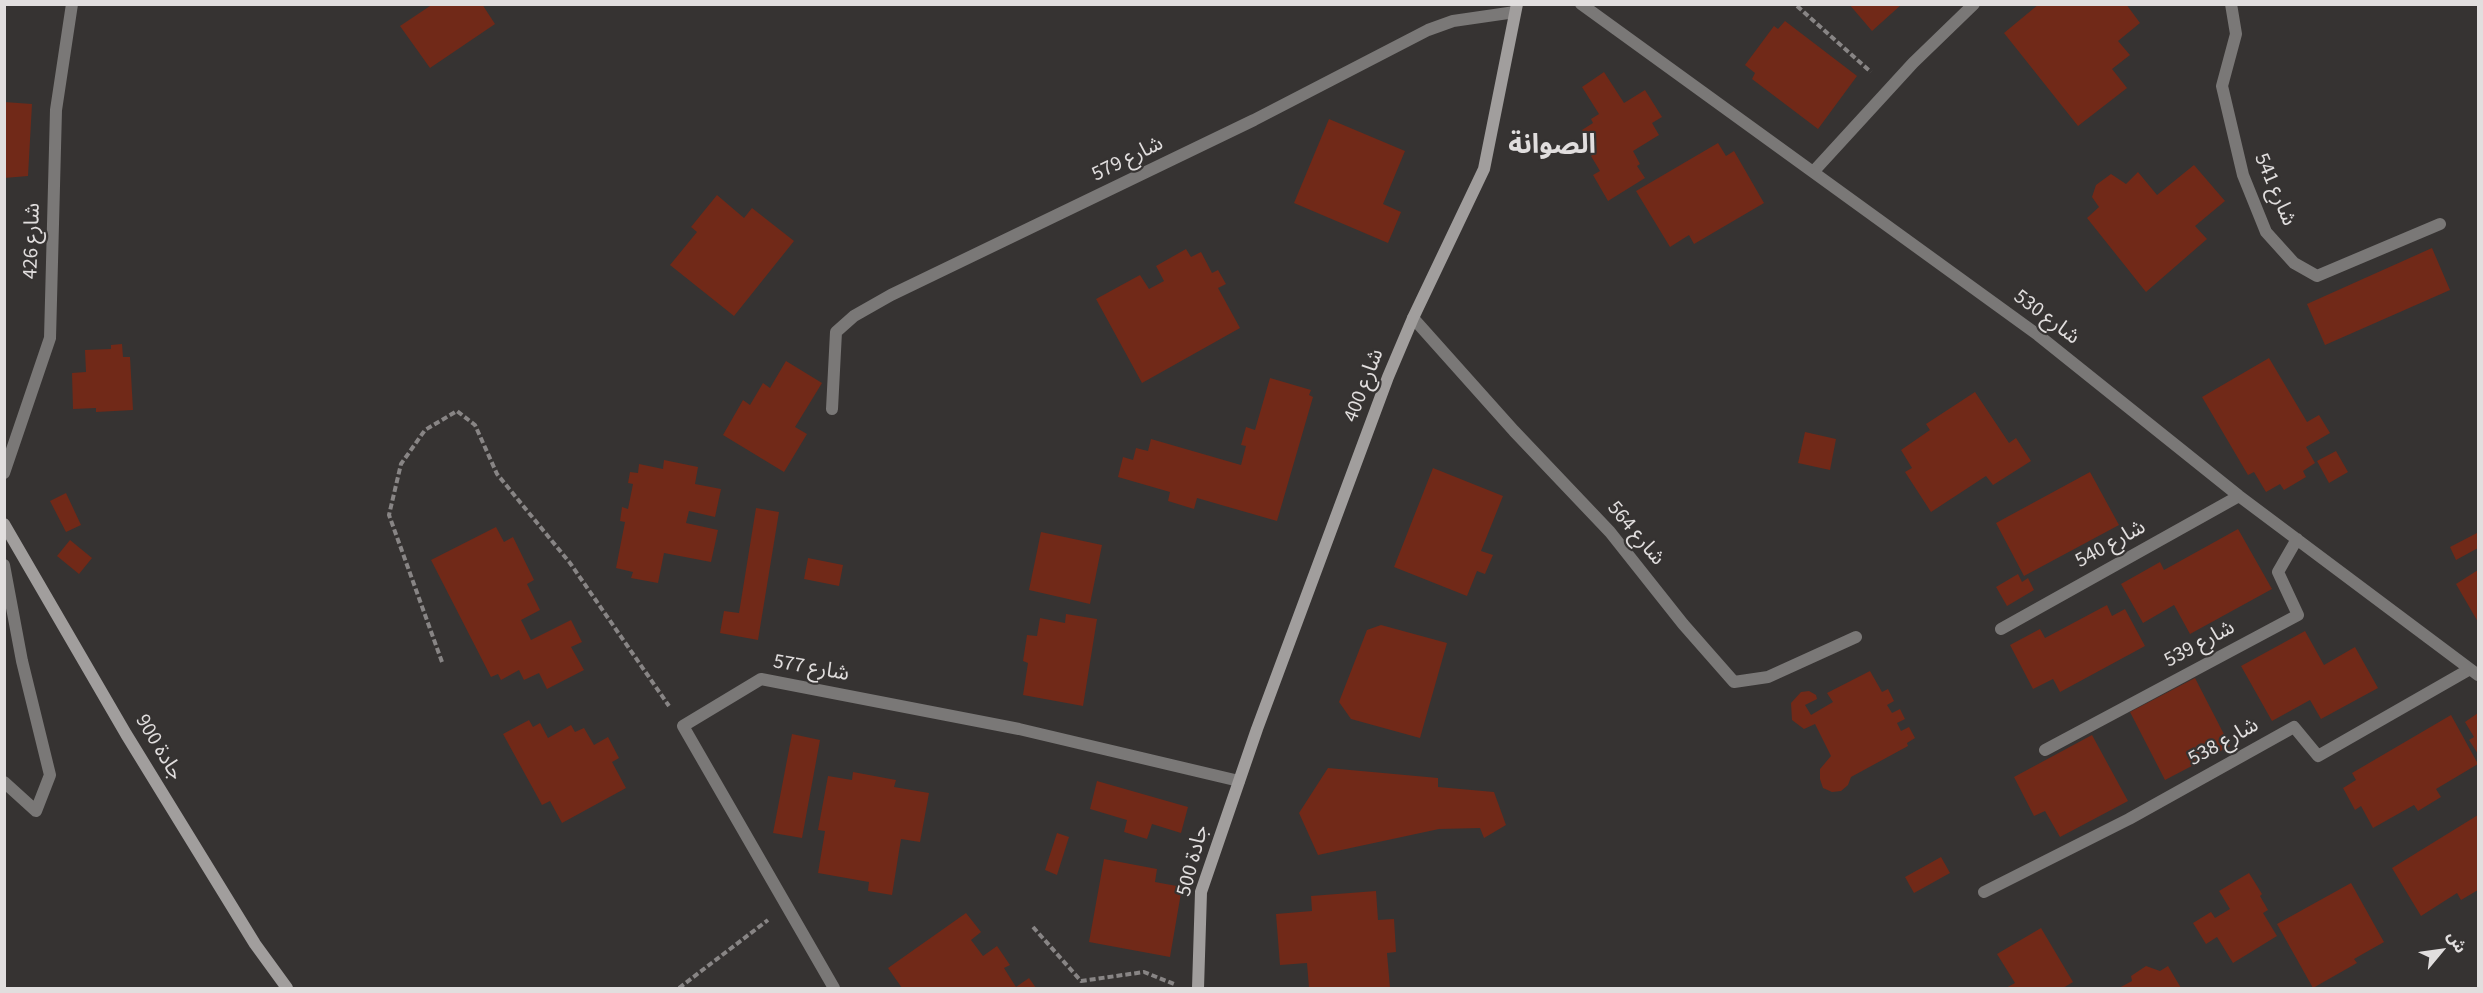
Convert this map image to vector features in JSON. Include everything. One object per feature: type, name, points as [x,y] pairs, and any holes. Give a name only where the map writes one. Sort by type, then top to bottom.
[{"type":"main road","name":"شارع 400","points":[[1239,781],[1384,388],[1413,318],[1484,169],[1516,8]]},
{"type":"main road","name":"جادة 900","points":[[4,524],[126,734],[255,944],[287,988]]},
{"type":"main road","name":"جادة 500","points":[[1198,988],[1202,892],[1239,781]]},
{"type":"street","name":"شارع 426","points":[[4,473],[50,338],[56,110],[72,4]]},
{"type":"street","name":"شارع 530","points":[[1581,4],[2038,335],[2239,496],[2474,672]]},
{"type":"street","points":[[1814,171],[1890,88],[1974,4]]},
{"type":"street","name":"شارع 541","points":[[2231,4],[2236,34],[2222,86],[2241,164],[2266,232],[2294,262],[2317,276],[2440,224]]},
{"type":"street","name":"شارع 579","points":[[832,409],[836,332],[854,315],[1254,120],[1428,30],[1454,21],[1516,8]]},
{"type":"street","name":"شارع 564","points":[[1413,318],[1514,431],[1610,532],[1683,624],[1734,682],[1768,677],[1856,637]]},
{"type":"street","name":"شارع 540","points":[[2001,629],[2239,496]]},
{"type":"street","name":"شارع 539","points":[[2045,750],[2298,615],[2278,572],[2297,539]]},
{"type":"street","points":[[4,565],[22,661],[50,775],[36,811],[4,782]]},
{"type":"street","name":"شارع 538","points":[[1984,892],[2129,819],[2294,727],[2318,756],[2474,672]]},
{"type":"street","name":"شارع 577","points":[[683,726],[761,679],[1019,729],[1239,781]]},
{"type":"street","points":[[683,726],[834,988]]},
{"type":"path","points":[[1797,6],[1890,88]]},
{"type":"path","points":[[442,662],[389,515],[401,464],[425,430],[457,411],[475,425],[497,474],[570,563],[683,726]]},
{"type":"path","points":[[679,988],[788,907]]},
{"type":"path","points":[[1033,927],[1081,981],[1144,972],[1175,984]]},
{"type":"building","points":[[433,4],[482,4],[495,24],[430,68],[400,26]]},
{"type":"building","points":[[1849,4],[1902,4],[1872,31]]},
{"type":"building","points":[[2039,4],[2126,4],[2140,23],[2118,41],[2130,55],[2112,69],[2127,88],[2078,126],[2004,33]]},
{"type":"building","points":[[1785,21],[1857,76],[1818,129],[1752,79],[1755,73],[1745,65],[1774,26],[1778,29]]},
{"type":"building","points":[[1604,72],[1624,103],[1645,90],[1662,117],[1652,123],[1659,135],[1633,151],[1640,164],[1637,166],[1645,178],[1608,201],[1593,175],[1600,171],[1591,156],[1596,152],[1582,130],[1593,123],[1591,119],[1599,114],[1582,87]]},
{"type":"building","points":[[4,102],[32,104],[28,176],[4,178]]},
{"type":"building","points":[[1329,119],[1405,151],[1383,204],[1401,212],[1388,243],[1294,203]]},
{"type":"building","points":[[1718,143],[1726,156],[1734,151],[1764,203],[1694,244],[1689,235],[1670,247],[1636,191]]},
{"type":"building","points":[[2194,165],[2225,201],[2195,226],[2207,239],[2146,292],[2087,218],[2099,207],[2092,197],[2096,185],[2111,174],[2126,184],[2138,172],[2157,195]]},
{"type":"building","points":[[717,195],[744,218],[752,208],[794,241],[734,316],[670,265],[697,232],[691,227]]},
{"type":"building","points":[[2432,248],[2450,290],[2325,345],[2307,304]]},
{"type":"building","points":[[1186,249],[1191,257],[1201,252],[1212,273],[1218,270],[1226,284],[1218,288],[1240,328],[1142,383],[1096,299],[1140,275],[1149,289],[1164,281],[1156,266]]},
{"type":"building","points":[[122,344],[123,357],[130,357],[133,410],[96,412],[96,408],[73,409],[72,373],[86,372],[85,350],[111,349],[111,345]]},
{"type":"building","points":[[2269,358],[2307,422],[2319,415],[2330,433],[2306,447],[2315,463],[2303,471],[2306,477],[2284,490],[2280,484],[2266,492],[2254,472],[2248,475],[2202,397]]},
{"type":"building","points":[[786,361],[822,383],[795,427],[807,434],[784,472],[723,435],[743,400],[750,405],[763,383],[770,388]]},
{"type":"building","points":[[1270,378],[1311,390],[1309,395],[1313,397],[1277,521],[1197,498],[1194,509],[1168,501],[1170,492],[1118,477],[1123,457],[1133,460],[1136,448],[1148,451],[1151,439],[1241,465],[1246,446],[1241,445],[1246,427],[1255,430]]},
{"type":"building","points":[[1975,392],[2009,443],[2016,438],[2031,461],[1993,485],[1986,476],[1931,512],[1905,472],[1912,468],[1901,450],[1930,430],[1926,424]]},
{"type":"building","points":[[1805,432],[1836,439],[1830,470],[1798,463]]},
{"type":"building","points":[[2336,451],[2348,472],[2329,483],[2317,461]]},
{"type":"building","points":[[664,460],[698,467],[695,484],[721,489],[715,517],[689,511],[686,523],[718,530],[711,562],[664,553],[658,583],[631,578],[633,572],[616,568],[625,522],[620,521],[622,507],[628,509],[633,484],[628,483],[630,472],[638,473],[639,464],[663,469]]},
{"type":"building","points":[[1433,468],[1503,496],[1481,551],[1493,555],[1485,574],[1477,571],[1467,596],[1394,567]]},
{"type":"building","points":[[2090,472],[2119,525],[2024,576],[1996,523]]},
{"type":"building","points":[[66,493],[81,525],[66,532],[50,501]]},
{"type":"building","points":[[756,508],[779,512],[758,640],[720,633],[724,611],[739,613]]},
{"type":"building","points":[[496,527],[504,542],[513,537],[534,580],[527,584],[540,610],[521,620],[531,640],[571,620],[582,642],[571,647],[584,670],[547,689],[539,673],[524,680],[519,670],[501,680],[498,674],[491,677],[431,560]]},
{"type":"building","points":[[2238,529],[2272,589],[2190,634],[2174,605],[2143,623],[2121,584],[2160,562],[2164,570]]},
{"type":"building","points":[[1041,532],[1102,545],[1090,604],[1029,590]]},
{"type":"building","points":[[2477,533],[2478,548],[2456,560],[2450,547]]},
{"type":"building","points":[[70,540],[92,558],[79,574],[57,556]]},
{"type":"building","points":[[808,558],[843,565],[839,586],[804,579]]},
{"type":"building","points":[[2478,570],[2478,622],[2456,584]]},
{"type":"building","points":[[2018,574],[2022,582],[2028,578],[2034,590],[2007,606],[1996,587]]},
{"type":"building","points":[[2107,605],[2112,616],[2125,609],[2145,646],[2060,692],[2053,679],[2033,689],[2010,645],[2040,629],[2045,638]]},
{"type":"building","points":[[1066,614],[1097,619],[1083,706],[1023,695],[1028,663],[1023,661],[1027,635],[1037,636],[1040,618],[1065,623]]},
{"type":"building","points":[[1381,625],[1447,643],[1420,738],[1351,719],[1339,702],[1367,630]]},
{"type":"building","points":[[2305,631],[2324,665],[2355,647],[2378,688],[2321,719],[2310,700],[2272,721],[2241,666]]},
{"type":"building","points":[[1870,671],[1882,692],[1888,689],[1894,701],[1887,705],[1892,713],[1900,709],[1905,719],[1897,723],[1901,731],[1909,727],[1915,738],[1907,743],[1908,746],[1851,777],[1848,785],[1841,791],[1832,792],[1823,788],[1820,779],[1820,769],[1831,756],[1815,724],[1804,729],[1792,720],[1791,703],[1801,692],[1809,691],[1816,695],[1817,699],[1805,705],[1811,715],[1833,702],[1827,693]]},
{"type":"building","points":[[2195,678],[2230,746],[2165,780],[2130,712]]},
{"type":"building","points":[[2478,713],[2478,754],[2469,740],[2474,737],[2465,722]]},
{"type":"building","points":[[2451,715],[2478,764],[2436,789],[2441,797],[2418,811],[2414,805],[2373,828],[2361,806],[2355,810],[2343,788],[2356,780],[2352,773]]},
{"type":"building","points":[[529,720],[533,727],[540,723],[548,738],[571,725],[575,732],[584,728],[594,745],[608,737],[619,758],[612,762],[626,788],[562,823],[550,801],[542,805],[503,734]]},
{"type":"building","points":[[792,734],[820,740],[802,838],[773,833]]},
{"type":"building","points":[[2092,735],[2128,801],[2060,837],[2045,811],[2034,816],[2014,777]]},
{"type":"building","points":[[1328,768],[1438,778],[1438,787],[1494,792],[1506,825],[1484,838],[1480,828],[1439,829],[1318,855],[1299,813]]},
{"type":"building","points":[[853,772],[896,780],[894,787],[929,793],[920,842],[901,839],[892,895],[868,891],[869,882],[818,873],[825,831],[818,830],[828,776],[852,780]]},
{"type":"building","points":[[1097,781],[1188,807],[1181,833],[1152,824],[1147,839],[1124,832],[1127,820],[1090,809]]},
{"type":"building","points":[[2478,815],[2478,890],[2461,900],[2457,893],[2421,916],[2392,868]]},
{"type":"building","points":[[1057,833],[1069,837],[1057,875],[1045,870]]},
{"type":"building","points":[[1941,857],[1950,873],[1914,893],[1905,877]]},
{"type":"building","points":[[1104,859],[1157,869],[1155,882],[1182,887],[1170,957],[1089,942]]},
{"type":"building","points":[[2249,873],[2262,894],[2260,896],[2268,910],[2263,913],[2277,936],[2233,963],[2217,937],[2206,944],[2193,923],[2211,912],[2215,918],[2230,909],[2219,891]]},
{"type":"building","points":[[2351,883],[2384,942],[2354,959],[2357,963],[2313,988],[2277,924]]},
{"type":"building","points":[[1376,891],[1378,920],[1394,919],[1396,952],[1387,953],[1390,988],[1309,988],[1307,963],[1280,965],[1276,914],[1312,911],[1311,896]]},
{"type":"building","points":[[966,913],[981,932],[971,940],[983,956],[997,946],[1010,965],[1004,968],[1016,987],[1029,978],[1036,988],[902,988],[888,968]]},
{"type":"building","points":[[2041,928],[2073,982],[2063,988],[2006,988],[2015,983],[1997,954]]},
{"type":"building","points":[[2146,966],[2160,971],[2168,966],[2181,988],[2119,988],[2132,981],[2131,976]]},
{"type":"district","name":"الصوانة","points":[[1552,147]]}]
